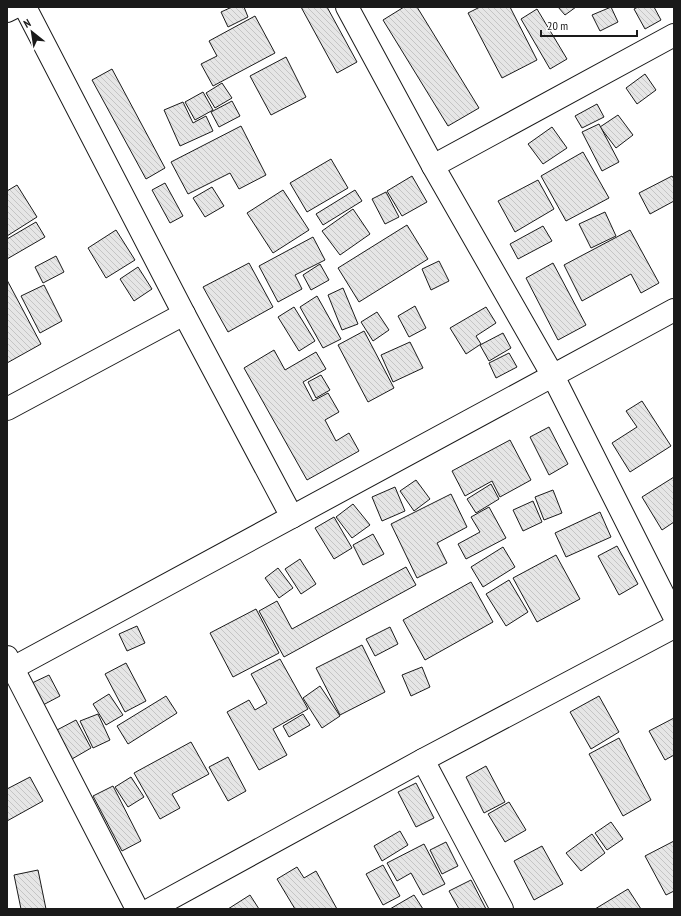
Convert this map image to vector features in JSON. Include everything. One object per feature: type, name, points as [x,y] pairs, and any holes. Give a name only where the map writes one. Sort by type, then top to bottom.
[{"type":"street","points":[[7,11],[15,7]]},
{"type":"street","points":[[25,7],[184,314],[292,517]]},
{"type":"street","points":[[348,7],[433,166],[552,376],[674,616]]},
{"type":"street","points":[[433,166],[674,35]]},
{"type":"street","points":[[137,909],[10,663],[292,517],[674,310]]},
{"type":"street","points":[[7,409],[184,314]]},
{"type":"street","points":[[151,909],[423,760],[674,627]]},
{"type":"street","points":[[423,760],[502,909]]},
{"type":"building","points":[[232,7],[244,7],[248,17],[228,27],[221,12]]},
{"type":"building","points":[[301,7],[327,7],[357,62],[337,73]]},
{"type":"building","points":[[404,7],[417,7],[479,108],[448,126],[383,20]]},
{"type":"building","points":[[480,7],[510,7],[537,60],[502,78],[468,13]]},
{"type":"building","points":[[558,7],[576,7],[565,15]]},
{"type":"building","points":[[611,7],[618,22],[600,31],[592,15]]},
{"type":"building","points":[[638,7],[654,7],[661,20],[645,29],[634,9]]},
{"type":"building","points":[[537,9],[567,59],[550,69],[521,19]]},
{"type":"building","points":[[255,16],[275,53],[213,86],[201,64],[217,56],[209,41]]},
{"type":"building","points":[[286,57],[306,97],[271,115],[250,76]]},
{"type":"building","points":[[112,69],[165,168],[146,179],[92,80]]},
{"type":"building","points":[[645,74],[656,90],[637,104],[626,88]]},
{"type":"building","points":[[222,83],[232,98],[215,108],[206,93]]},
{"type":"building","points":[[203,92],[213,110],[195,120],[185,102]]},
{"type":"building","points":[[232,101],[240,116],[219,127],[211,112]]},
{"type":"building","points":[[183,102],[193,123],[206,116],[213,131],[180,146],[164,110]]},
{"type":"building","points":[[597,104],[604,117],[582,128],[575,116]]},
{"type":"building","points":[[618,115],[633,135],[616,148],[600,127]]},
{"type":"building","points":[[599,124],[619,162],[602,171],[582,132]]},
{"type":"building","points":[[241,126],[266,175],[239,189],[230,173],[188,194],[171,162]]},
{"type":"building","points":[[552,127],[567,148],[543,164],[528,144]]},
{"type":"building","points":[[583,152],[609,198],[566,221],[541,176]]},
{"type":"building","points":[[331,159],[348,188],[307,212],[290,183]]},
{"type":"building","points":[[412,176],[427,202],[402,216],[387,191]]},
{"type":"building","points":[[672,176],[674,179],[674,201],[650,214],[639,193]]},
{"type":"building","points":[[538,180],[554,209],[515,232],[498,201]]},
{"type":"building","points":[[165,183],[183,216],[170,223],[152,190]]},
{"type":"building","points":[[17,185],[37,217],[7,236],[7,191]]},
{"type":"building","points":[[212,187],[224,206],[205,217],[193,198]]},
{"type":"building","points":[[283,190],[309,230],[273,253],[247,213]]},
{"type":"building","points":[[355,190],[362,201],[323,225],[316,214]]},
{"type":"building","points":[[386,192],[399,217],[385,224],[372,199]]},
{"type":"building","points":[[353,209],[370,234],[340,255],[322,231]]},
{"type":"building","points":[[605,212],[616,236],[591,248],[579,224]]},
{"type":"building","points":[[36,222],[45,237],[7,259],[7,239]]},
{"type":"building","points":[[407,225],[428,259],[359,302],[338,268]]},
{"type":"building","points":[[543,226],[552,241],[518,259],[510,244]]},
{"type":"building","points":[[116,230],[135,260],[106,278],[88,248]]},
{"type":"building","points":[[630,230],[659,283],[641,293],[631,274],[582,301],[564,265]]},
{"type":"building","points":[[313,237],[325,260],[295,275],[302,289],[278,302],[259,266]]},
{"type":"building","points":[[56,256],[64,272],[43,283],[35,267]]},
{"type":"building","points":[[439,261],[449,281],[431,290],[422,269]]},
{"type":"building","points":[[249,263],[273,307],[228,332],[203,287]]},
{"type":"building","points":[[553,263],[586,325],[558,340],[526,278]]},
{"type":"building","points":[[320,264],[329,280],[311,290],[303,275]]},
{"type":"building","points":[[138,267],[152,289],[134,301],[120,279]]},
{"type":"building","points":[[7,280],[41,344],[7,363]]},
{"type":"building","points":[[44,285],[62,321],[40,333],[21,296]]},
{"type":"building","points":[[343,288],[358,324],[342,330],[328,295]]},
{"type":"building","points":[[317,296],[341,339],[323,348],[300,307]]},
{"type":"building","points":[[415,306],[426,328],[409,337],[398,316]]},
{"type":"building","points":[[294,307],[315,341],[299,351],[278,317]]},
{"type":"building","points":[[486,307],[496,323],[476,336],[481,344],[466,354],[450,328]]},
{"type":"building","points":[[377,312],[389,330],[373,341],[361,322]]},
{"type":"building","points":[[364,331],[394,388],[368,402],[338,345]]},
{"type":"building","points":[[503,333],[511,348],[489,361],[480,345]]},
{"type":"building","points":[[410,342],[423,368],[393,382],[381,355]]},
{"type":"building","points":[[274,350],[285,370],[316,352],[326,369],[303,382],[313,401],[328,393],[339,412],[325,420],[336,441],[349,433],[359,451],[307,480],[244,368]]},
{"type":"building","points":[[509,353],[517,367],[496,378],[489,363]]},
{"type":"building","points":[[321,375],[330,390],[316,398],[308,382]]},
{"type":"building","points":[[642,401],[671,446],[630,472],[612,443],[637,427],[626,411]]},
{"type":"building","points":[[549,427],[568,464],[549,475],[530,437]]},
{"type":"building","points":[[510,440],[531,480],[500,497],[492,481],[465,496],[452,471]]},
{"type":"building","points":[[674,477],[674,522],[662,530],[642,497]]},
{"type":"building","points":[[416,480],[430,499],[414,511],[400,491]]},
{"type":"building","points":[[491,484],[499,499],[476,513],[467,499]]},
{"type":"building","points":[[395,487],[405,511],[382,521],[372,497]]},
{"type":"building","points":[[553,490],[562,513],[544,520],[535,497]]},
{"type":"building","points":[[451,494],[467,527],[437,543],[447,563],[417,578],[391,524]]},
{"type":"building","points":[[533,501],[542,522],[523,531],[513,510]]},
{"type":"building","points":[[353,504],[370,525],[352,538],[336,517]]},
{"type":"building","points":[[489,507],[506,538],[466,559],[458,544],[480,532],[471,517]]},
{"type":"building","points":[[600,512],[611,537],[566,557],[555,533]]},
{"type":"building","points":[[334,517],[352,548],[334,559],[315,528]]},
{"type":"building","points":[[373,534],[384,554],[363,565],[353,545]]},
{"type":"building","points":[[617,546],[638,584],[619,595],[598,556]]},
{"type":"building","points":[[503,547],[515,567],[483,587],[471,567]]},
{"type":"building","points":[[556,555],[580,599],[537,622],[513,578]]},
{"type":"building","points":[[300,559],[316,584],[301,594],[285,569]]},
{"type":"building","points":[[406,567],[416,585],[284,657],[259,611],[277,601],[292,629]]},
{"type":"building","points":[[278,568],[293,588],[279,598],[265,578]]},
{"type":"building","points":[[509,580],[528,612],[506,626],[486,594]]},
{"type":"building","points":[[471,582],[493,622],[425,660],[403,620]]},
{"type":"building","points":[[256,609],[279,653],[233,677],[210,633]]},
{"type":"building","points":[[137,626],[145,643],[127,651],[119,634]]},
{"type":"building","points":[[390,627],[398,644],[375,656],[366,639]]},
{"type":"building","points":[[362,645],[385,692],[340,715],[316,668]]},
{"type":"building","points":[[280,659],[308,709],[273,729],[287,755],[259,770],[227,712],[249,700],[255,710],[267,703],[251,674]]},
{"type":"building","points":[[126,663],[146,701],[125,712],[105,674]]},
{"type":"building","points":[[422,667],[430,687],[411,696],[402,675]]},
{"type":"building","points":[[49,675],[60,696],[43,705],[32,683]]},
{"type":"building","points":[[320,686],[340,716],[322,728],[303,698]]},
{"type":"building","points":[[109,694],[123,715],[106,725],[93,704]]},
{"type":"building","points":[[166,696],[177,713],[128,744],[117,726]]},
{"type":"building","points":[[599,696],[619,732],[591,749],[570,712]]},
{"type":"building","points":[[98,714],[110,740],[93,748],[80,721]]},
{"type":"building","points":[[303,714],[310,725],[289,737],[283,726]]},
{"type":"building","points":[[674,718],[674,755],[665,760],[649,731]]},
{"type":"building","points":[[76,720],[91,748],[72,759],[57,730]]},
{"type":"building","points":[[619,738],[651,800],[623,816],[589,754]]},
{"type":"building","points":[[191,742],[209,774],[172,794],[180,808],[160,819],[134,773]]},
{"type":"building","points":[[228,757],[246,791],[228,801],[209,767]]},
{"type":"building","points":[[486,766],[505,802],[484,813],[466,777]]},
{"type":"building","points":[[30,777],[43,801],[7,821],[7,789]]},
{"type":"building","points":[[131,777],[144,797],[128,807],[115,787]]},
{"type":"building","points":[[416,783],[434,818],[416,827],[398,792]]},
{"type":"building","points":[[113,786],[141,841],[122,851],[93,796]]},
{"type":"building","points":[[509,802],[526,830],[505,842],[488,814]]},
{"type":"building","points":[[611,822],[623,839],[607,850],[595,833]]},
{"type":"building","points":[[400,831],[408,845],[382,861],[374,846]]},
{"type":"building","points":[[592,834],[605,853],[581,871],[566,853]]},
{"type":"building","points":[[674,841],[674,891],[666,895],[645,856]]},
{"type":"building","points":[[446,842],[458,866],[442,874],[430,850]]},
{"type":"building","points":[[424,844],[445,884],[423,895],[411,873],[397,881],[387,863]]},
{"type":"building","points":[[542,846],[563,884],[534,900],[514,861]]},
{"type":"building","points":[[383,865],[400,896],[383,905],[366,874]]},
{"type":"building","points":[[297,867],[304,878],[316,871],[337,909],[295,909],[277,879]]},
{"type":"building","points":[[38,870],[46,909],[21,909],[14,875]]},
{"type":"building","points":[[471,880],[486,909],[459,909],[449,891]]},
{"type":"building","points":[[628,889],[641,909],[595,909]]},
{"type":"building","points":[[250,895],[259,909],[228,909]]},
{"type":"building","points":[[414,895],[423,909],[390,909]]}]
